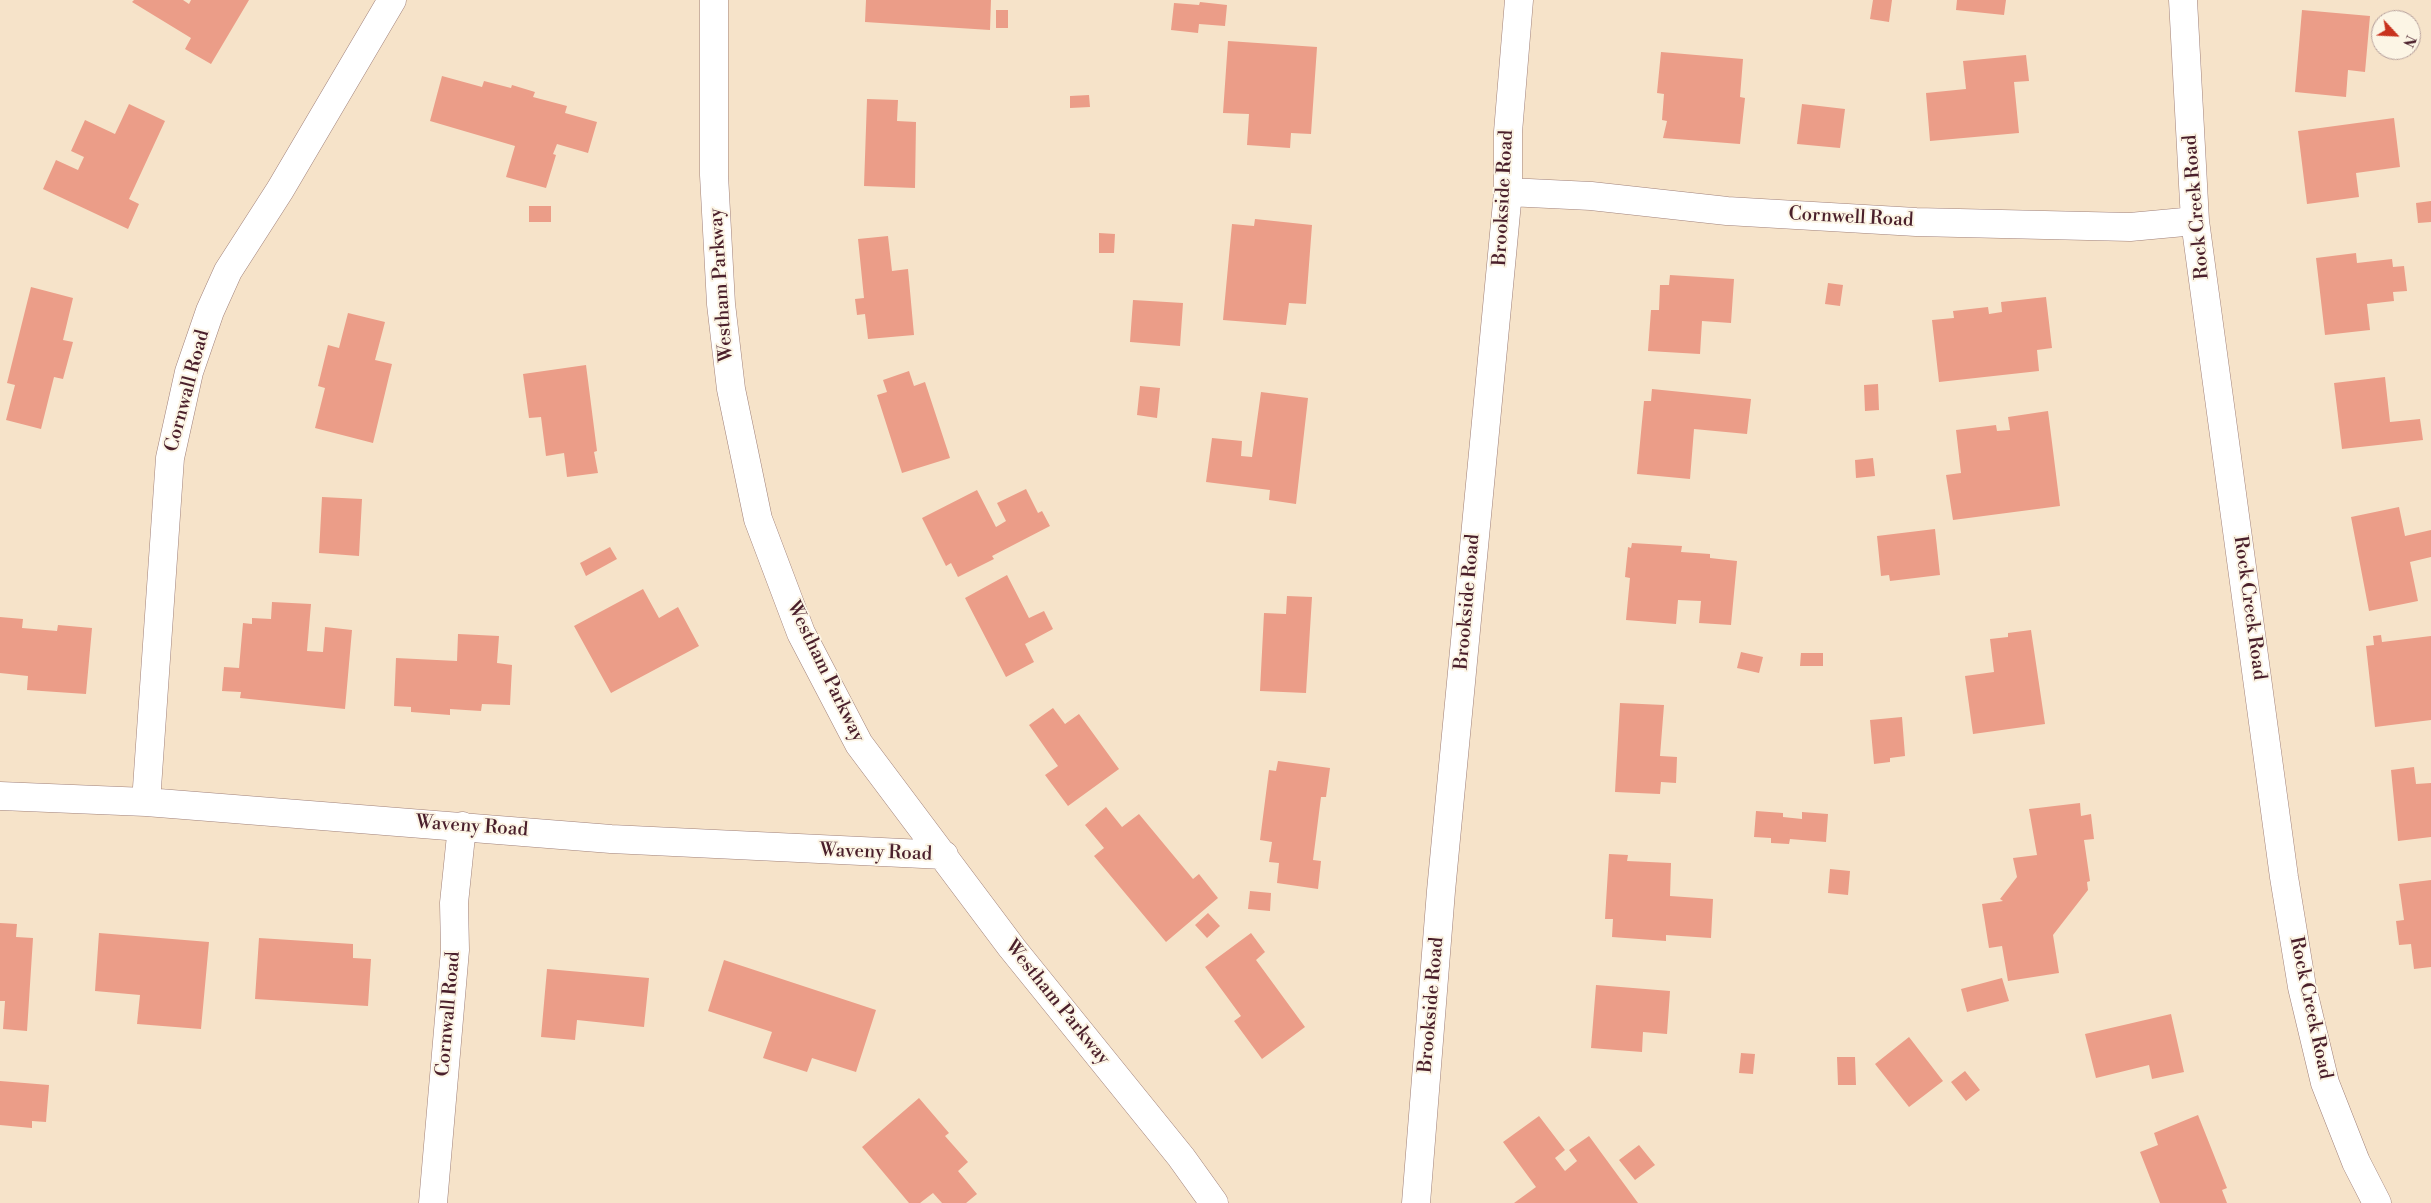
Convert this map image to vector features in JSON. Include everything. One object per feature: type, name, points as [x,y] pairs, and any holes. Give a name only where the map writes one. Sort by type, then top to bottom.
[{"type":"street","name":"Cornwall Road","points":[[146,802],[170,458],[189,372],[210,311],[228,271],[280,190],[392,0]]},
{"type":"street","name":"Westham Parkway","points":[[714,0],[714,174],[721,304],[731,389],[758,519],[801,633],[859,744],[1012,948],[1181,1157],[1214,1203]]},
{"type":"street","name":"Brookside Road","points":[[1416,1203],[1441,891],[1508,192],[1508,132],[1519,0]]},
{"type":"street","name":"Rock Creek Road","points":[[2183,0],[2195,221],[2284,877],[2302,987],[2325,1083],[2356,1162],[2377,1203]]},
{"type":"street","name":"Cornwell Road","points":[[1508,192],[1591,196],[1727,211],[1916,222],[2130,227],[2195,221]]},
{"type":"street","name":"Waveny Road","points":[[0,796],[146,802],[631,840],[944,856]]},
{"type":"street","name":"Cornwall Road","points":[[433,1203],[455,950],[454,903],[462,826]]},
{"type":"building","points":[[134,0],[183,0],[189,4],[191,0],[249,0],[211,64],[185,49],[191,38],[132,2]]},
{"type":"building","points":[[866,0],[991,0],[990,30],[865,22]]},
{"type":"building","points":[[1873,0],[1892,0],[1889,22],[1870,19]]},
{"type":"building","points":[[1957,0],[2006,0],[2004,15],[1956,10]]},
{"type":"building","points":[[1200,2],[1227,5],[1225,26],[1199,24],[1198,33],[1171,30],[1174,3],[1199,5]]},
{"type":"building","points":[[996,10],[1008,10],[1008,28],[996,28]]},
{"type":"building","points":[[2302,10],[2370,16],[2365,72],[2348,70],[2346,97],[2295,92]]},
{"type":"building","points":[[1228,41],[1317,47],[1311,134],[1291,133],[1290,148],[1247,145],[1249,114],[1223,113]]},
{"type":"building","points":[[1661,52],[1743,59],[1740,97],[1745,98],[1740,144],[1663,138],[1667,121],[1662,120],[1664,94],[1657,93]]},
{"type":"building","points":[[2026,55],[2029,81],[2014,82],[2019,133],[1930,141],[1926,93],[1966,89],[1963,61]]},
{"type":"building","points":[[442,76],[482,87],[484,81],[511,88],[512,85],[535,92],[533,97],[567,106],[565,113],[597,122],[588,153],[557,144],[553,154],[556,155],[546,188],[506,177],[515,146],[430,121]]},
{"type":"building","points":[[1089,95],[1090,107],[1070,108],[1070,96]]},
{"type":"building","points":[[867,99],[898,100],[897,121],[916,122],[915,188],[864,186]]},
{"type":"building","points":[[129,104],[165,121],[129,199],[139,204],[128,229],[43,189],[56,160],[78,170],[84,157],[71,151],[85,120],[115,134]]},
{"type":"building","points":[[1802,104],[1845,109],[1840,148],[1797,144]]},
{"type":"building","points":[[2394,118],[2400,167],[2356,173],[2359,197],[2307,204],[2298,131]]},
{"type":"building","points":[[2431,201],[2431,222],[2418,223],[2416,203]]},
{"type":"building","points":[[529,206],[551,206],[551,222],[529,222]]},
{"type":"building","points":[[1255,219],[1312,225],[1306,304],[1289,303],[1286,325],[1223,320],[1232,224],[1254,226]]},
{"type":"building","points":[[1099,233],[1115,234],[1114,253],[1099,253]]},
{"type":"building","points":[[888,236],[892,271],[908,269],[914,335],[868,339],[865,314],[857,315],[855,299],[864,298],[858,239]]},
{"type":"building","points":[[2356,253],[2357,263],[2392,259],[2393,267],[2404,266],[2407,291],[2393,292],[2394,301],[2367,304],[2370,330],[2325,335],[2316,258]]},
{"type":"building","points":[[1670,275],[1734,279],[1731,323],[1702,321],[1700,354],[1648,351],[1651,310],[1659,310],[1660,285],[1669,285]]},
{"type":"building","points":[[1828,283],[1843,285],[1840,306],[1825,304]]},
{"type":"building","points":[[31,287],[73,298],[63,340],[73,342],[63,379],[54,377],[41,429],[6,420],[15,385],[7,383]]},
{"type":"building","points":[[2046,297],[2052,348],[2037,350],[2039,371],[1939,382],[1932,320],[1954,318],[1953,311],[1988,307],[1989,314],[2002,312],[2001,302]]},
{"type":"building","points":[[1133,300],[1183,303],[1180,346],[1130,342]]},
{"type":"building","points":[[348,313],[385,322],[375,360],[392,364],[373,443],[315,428],[325,388],[318,386],[328,345],[339,348]]},
{"type":"building","points":[[586,365],[597,451],[594,452],[598,473],[567,477],[564,453],[546,456],[541,417],[529,418],[523,374]]},
{"type":"building","points":[[909,371],[914,386],[925,382],[950,458],[902,473],[877,395],[887,392],[883,380]]},
{"type":"building","points":[[2385,377],[2390,422],[2420,419],[2423,440],[2342,449],[2334,383]]},
{"type":"building","points":[[1878,384],[1879,410],[1865,411],[1864,385]]},
{"type":"building","points":[[1140,386],[1160,388],[1157,418],[1137,415]]},
{"type":"building","points":[[1652,389],[1751,399],[1747,434],[1694,429],[1690,479],[1637,474],[1644,401],[1651,401]]},
{"type":"building","points":[[1261,392],[1308,398],[1296,504],[1269,500],[1270,490],[1206,482],[1212,438],[1242,441],[1241,456],[1252,457]]},
{"type":"building","points":[[2048,411],[2060,506],[1953,520],[1946,475],[1961,473],[1956,430],[1996,425],[1997,431],[2010,430],[2008,417]]},
{"type":"building","points":[[1873,458],[1875,476],[1856,478],[1855,460]]},
{"type":"building","points":[[1026,489],[1038,513],[1042,511],[1050,526],[992,556],[994,559],[958,577],[951,563],[946,566],[922,518],[977,490],[996,527],[1006,521],[997,503]]},
{"type":"building","points":[[322,497],[362,499],[359,556],[319,553]]},
{"type":"building","points":[[2399,507],[2405,536],[2431,530],[2431,557],[2410,562],[2418,601],[2369,611],[2351,517]]},
{"type":"building","points":[[1935,529],[1940,575],[1890,581],[1889,575],[1881,576],[1877,536]]},
{"type":"building","points":[[1632,543],[1682,546],[1681,552],[1710,554],[1710,558],[1737,561],[1731,625],[1699,623],[1701,601],[1678,600],[1676,624],[1626,620],[1630,578],[1625,577],[1628,547],[1631,548]]},
{"type":"building","points":[[610,547],[617,559],[586,576],[580,563]]},
{"type":"building","points":[[1007,575],[1029,618],[1044,611],[1053,629],[1025,644],[1034,662],[1006,677],[965,598]]},
{"type":"building","points":[[643,589],[659,618],[678,607],[699,646],[611,693],[574,626]]},
{"type":"building","points":[[1287,596],[1312,597],[1306,693],[1260,691],[1264,613],[1286,614]]},
{"type":"building","points":[[272,602],[311,604],[307,651],[323,652],[325,627],[352,630],[345,709],[240,698],[241,692],[222,691],[224,667],[239,668],[243,623],[252,624],[252,618],[271,619]]},
{"type":"building","points":[[0,617],[23,619],[22,628],[57,631],[58,625],[92,628],[86,694],[27,690],[28,676],[0,673]]},
{"type":"building","points":[[2031,630],[2045,724],[1973,734],[1965,676],[1994,672],[1990,639],[2008,637],[2008,633]]},
{"type":"building","points":[[458,634],[499,636],[497,663],[512,665],[510,705],[482,704],[481,711],[450,709],[450,715],[411,712],[411,707],[394,706],[396,658],[457,661]]},
{"type":"building","points":[[2381,635],[2382,642],[2431,636],[2431,720],[2375,727],[2366,646],[2374,645],[2373,636]]},
{"type":"building","points":[[1741,652],[1763,657],[1759,673],[1737,668]]},
{"type":"building","points":[[1801,653],[1823,653],[1823,666],[1800,666]]},
{"type":"building","points":[[1620,703],[1664,705],[1660,756],[1677,757],[1676,783],[1661,782],[1660,794],[1615,792]]},
{"type":"building","points":[[1053,708],[1065,724],[1079,714],[1119,769],[1068,806],[1045,775],[1058,766],[1029,725]]},
{"type":"building","points":[[1902,717],[1905,756],[1890,758],[1890,762],[1874,764],[1870,720]]},
{"type":"building","points":[[1278,761],[1330,768],[1326,797],[1321,797],[1313,860],[1321,861],[1318,889],[1277,883],[1279,863],[1269,862],[1272,842],[1260,840],[1269,770],[1276,771]]},
{"type":"building","points":[[2414,767],[2416,784],[2431,783],[2431,837],[2398,841],[2391,770]]},
{"type":"building","points":[[2080,803],[2081,816],[2091,814],[2094,839],[2084,840],[2090,881],[2087,882],[2088,890],[2053,935],[2059,973],[2008,981],[2002,946],[1989,948],[1982,904],[2003,901],[2000,899],[2017,877],[2013,858],[2037,855],[2029,809]]},
{"type":"building","points":[[1106,807],[1122,827],[1139,814],[1193,879],[1199,874],[1218,898],[1166,942],[1094,856],[1104,848],[1085,825]]},
{"type":"building","points":[[1756,811],[1783,813],[1783,817],[1802,819],[1802,812],[1828,814],[1826,842],[1790,839],[1789,844],[1771,843],[1771,838],[1754,837]]},
{"type":"building","points":[[1609,854],[1628,855],[1627,861],[1671,863],[1670,896],[1713,899],[1711,938],[1666,935],[1666,941],[1612,937],[1613,919],[1605,919]]},
{"type":"building","points":[[1830,869],[1850,871],[1848,895],[1828,893]]},
{"type":"building","points":[[2431,880],[2431,967],[2414,969],[2411,944],[2399,945],[2396,921],[2404,920],[2399,884]]},
{"type":"building","points":[[1250,891],[1271,893],[1270,911],[1248,909]]},
{"type":"building","points":[[1208,913],[1220,926],[1207,938],[1195,925]]},
{"type":"building","points":[[0,923],[17,924],[16,937],[33,938],[27,1031],[3,1029],[5,1001],[0,1001]]},
{"type":"building","points":[[99,933],[209,942],[201,1029],[137,1024],[140,995],[95,991]]},
{"type":"building","points":[[1251,933],[1265,952],[1256,960],[1305,1027],[1262,1059],[1234,1021],[1241,1016],[1205,967]]},
{"type":"building","points":[[259,938],[353,944],[353,958],[371,959],[368,1006],[255,999]]},
{"type":"building","points":[[724,960],[876,1010],[856,1072],[812,1058],[807,1072],[763,1058],[772,1032],[708,1011]]},
{"type":"building","points":[[547,969],[649,978],[644,1027],[577,1020],[575,1040],[541,1037]]},
{"type":"building","points":[[2002,978],[2009,1001],[1967,1012],[1961,989]]},
{"type":"building","points":[[1596,985],[1670,991],[1667,1034],[1643,1032],[1642,1052],[1591,1048]]},
{"type":"building","points":[[2171,1014],[2184,1072],[2152,1079],[2149,1065],[2096,1078],[2085,1034]]},
{"type":"building","points":[[1909,1037],[1943,1081],[1909,1107],[1875,1064]]},
{"type":"building","points":[[1741,1053],[1755,1054],[1753,1074],[1739,1073]]},
{"type":"building","points":[[1837,1057],[1855,1057],[1856,1085],[1838,1085]]},
{"type":"building","points":[[1965,1071],[1980,1090],[1966,1101],[1951,1082]]},
{"type":"building","points":[[0,1081],[49,1085],[46,1122],[32,1121],[32,1128],[0,1125]]},
{"type":"building","points":[[919,1098],[949,1133],[945,1136],[968,1162],[958,1171],[977,1194],[966,1203],[942,1203],[933,1193],[920,1203],[909,1203],[862,1147]]},
{"type":"building","points":[[2198,1115],[2227,1188],[2222,1190],[2227,1203],[2160,1203],[2140,1152],[2158,1145],[2154,1133]]},
{"type":"building","points":[[1539,1116],[1565,1150],[1555,1158],[1565,1171],[1577,1161],[1569,1150],[1589,1136],[1638,1203],[1514,1203],[1536,1187],[1503,1142]]},
{"type":"building","points":[[1639,1145],[1655,1165],[1635,1180],[1619,1160]]}]
